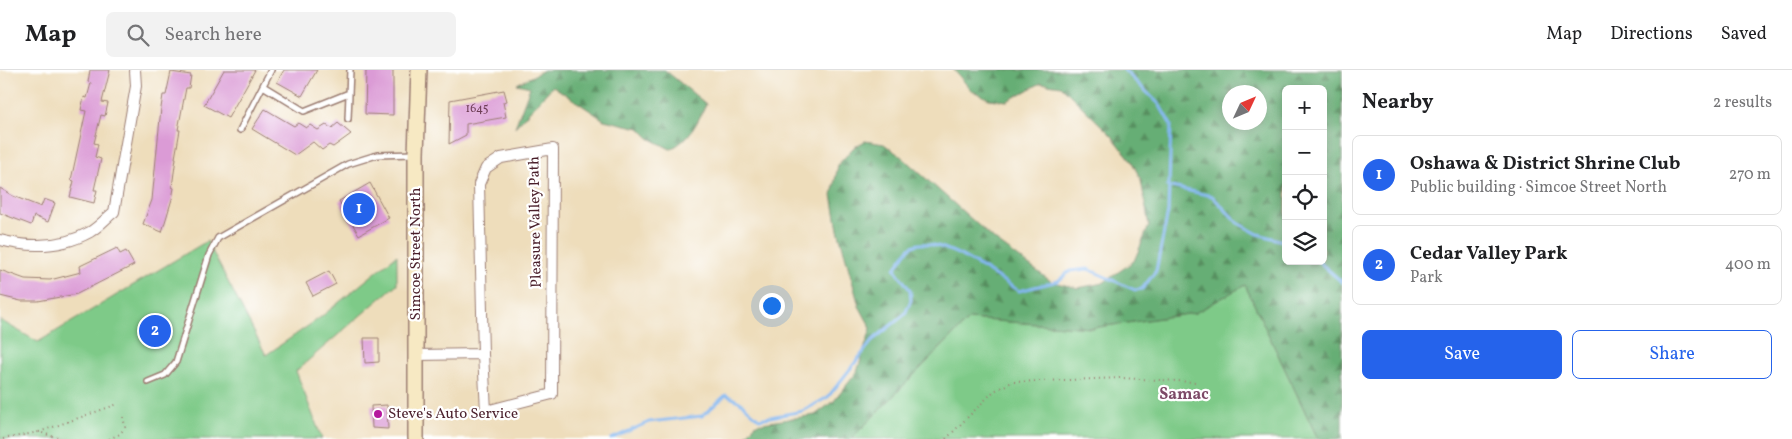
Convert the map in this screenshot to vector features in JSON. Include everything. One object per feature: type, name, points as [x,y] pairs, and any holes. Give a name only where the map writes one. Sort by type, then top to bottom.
[{"type":"main road","name":"Simcoe Street North","points":[[416,439],[416,154],[419,70]]},
{"type":"street","points":[[0,240],[21,245],[51,246],[90,232],[114,212],[136,86],[135,70]]},
{"type":"street","name":"Pleasure Valley Path","points":[[553,149],[552,394],[486,411],[483,354],[479,184],[486,168],[502,158],[553,149]]},
{"type":"street","points":[[416,355],[483,354]]},
{"type":"lane","points":[[240,130],[271,70]]},
{"type":"lane","points":[[348,119],[350,70]]},
{"type":"lane","points":[[263,86],[304,111],[349,93]]},
{"type":"lane","points":[[148,382],[165,375],[176,362],[209,254],[218,238],[348,164],[377,155],[416,154]]},
{"type":"path","points":[[946,439],[994,391],[1012,382],[1122,378],[1195,382]]},
{"type":"path","points":[[3,439],[39,432],[118,404]]},
{"type":"path","points":[[109,439],[120,434],[125,427],[123,416]]},
{"type":"path","points":[[39,432],[61,439]]},
{"type":"green space","points":[[544,70],[665,70],[706,104],[688,136],[677,146],[670,149],[649,138],[639,128],[604,120],[553,86],[515,127],[530,87],[517,84]]},
{"type":"green space","points":[[954,70],[1342,70],[1342,439],[1318,439],[1245,285],[1195,313],[1092,328],[969,319],[851,439],[743,439],[756,424],[815,415],[834,401],[857,372],[871,328],[859,306],[838,230],[832,195],[838,165],[853,148],[865,141],[884,144],[903,158],[996,241],[1052,282],[1078,288],[1103,283],[1134,261],[1149,226],[1141,180],[1131,160],[1112,136],[1061,86],[1041,83],[1007,101],[989,99],[971,90]]},
{"type":"green space","points":[[207,241],[266,355],[321,317],[397,255],[397,284],[296,371],[322,439],[0,439],[0,320],[38,342]]},
{"type":"green space","points":[[1245,285],[1318,439],[851,439],[969,319],[1092,328],[1195,313]]},
{"type":"building","points":[[90,70],[110,70],[102,102],[108,103],[105,116],[101,115],[94,143],[98,144],[95,157],[101,159],[94,190],[97,190],[94,203],[70,197],[74,181],[71,180],[86,111],[81,110],[84,97],[87,98],[91,83],[88,82]]},
{"type":"building","points":[[224,70],[255,70],[228,118],[204,105]]},
{"type":"building","points":[[284,70],[317,70],[302,96],[277,82]]},
{"type":"building","points":[[366,70],[393,70],[393,115],[365,114]]},
{"type":"building","points":[[171,72],[191,75],[189,88],[186,88],[178,130],[180,130],[175,158],[172,199],[162,232],[143,224],[152,200],[161,108],[163,95],[166,95]]},
{"type":"building","points":[[504,90],[507,101],[503,102],[506,117],[466,124],[466,135],[449,144],[450,100]]},
{"type":"building","points":[[265,109],[294,126],[298,123],[306,128],[310,125],[318,130],[326,125],[332,128],[338,123],[351,134],[333,147],[329,145],[322,150],[313,142],[295,155],[252,129]]},
{"type":"building","points":[[370,183],[389,218],[359,235],[339,201]]},
{"type":"building","points":[[0,188],[13,196],[41,207],[44,199],[55,203],[48,222],[34,216],[31,225],[0,213]]},
{"type":"building","points":[[117,248],[120,254],[126,251],[134,265],[77,294],[38,301],[21,301],[0,296],[0,270],[25,279],[50,280],[81,272],[80,266]]},
{"type":"building","points":[[329,271],[336,284],[313,296],[306,283]]},
{"type":"building","points":[[364,338],[379,338],[379,362],[365,363]]},
{"type":"building","points":[[387,405],[388,429],[372,428],[371,406]]},
{"type":"waterway","points":[[611,439],[649,422],[702,416],[726,395],[740,402],[759,419],[803,411],[828,397],[873,340],[905,314],[911,300],[910,290],[895,269],[911,247],[922,244],[935,245],[950,250],[1019,291],[1058,281],[1070,271],[1088,269],[1135,290],[1142,289],[1156,271],[1168,212],[1171,125],[1159,104],[1124,70]]},
{"type":"waterway","points":[[1167,186],[1212,196],[1238,223],[1258,234],[1282,241]]},
{"type":"waterway","points":[[1323,265],[1342,282]]},
{"type":"place","name":"Oshawa & District Shrine Club","points":[[359,209]]},
{"type":"place","name":"Cedar Valley Park","points":[[155,331]]},
{"type":"place","name":"Steve's Auto Service","points":[[378,414]]},
{"type":"district","name":"Samac","points":[[1184,395]]}]
